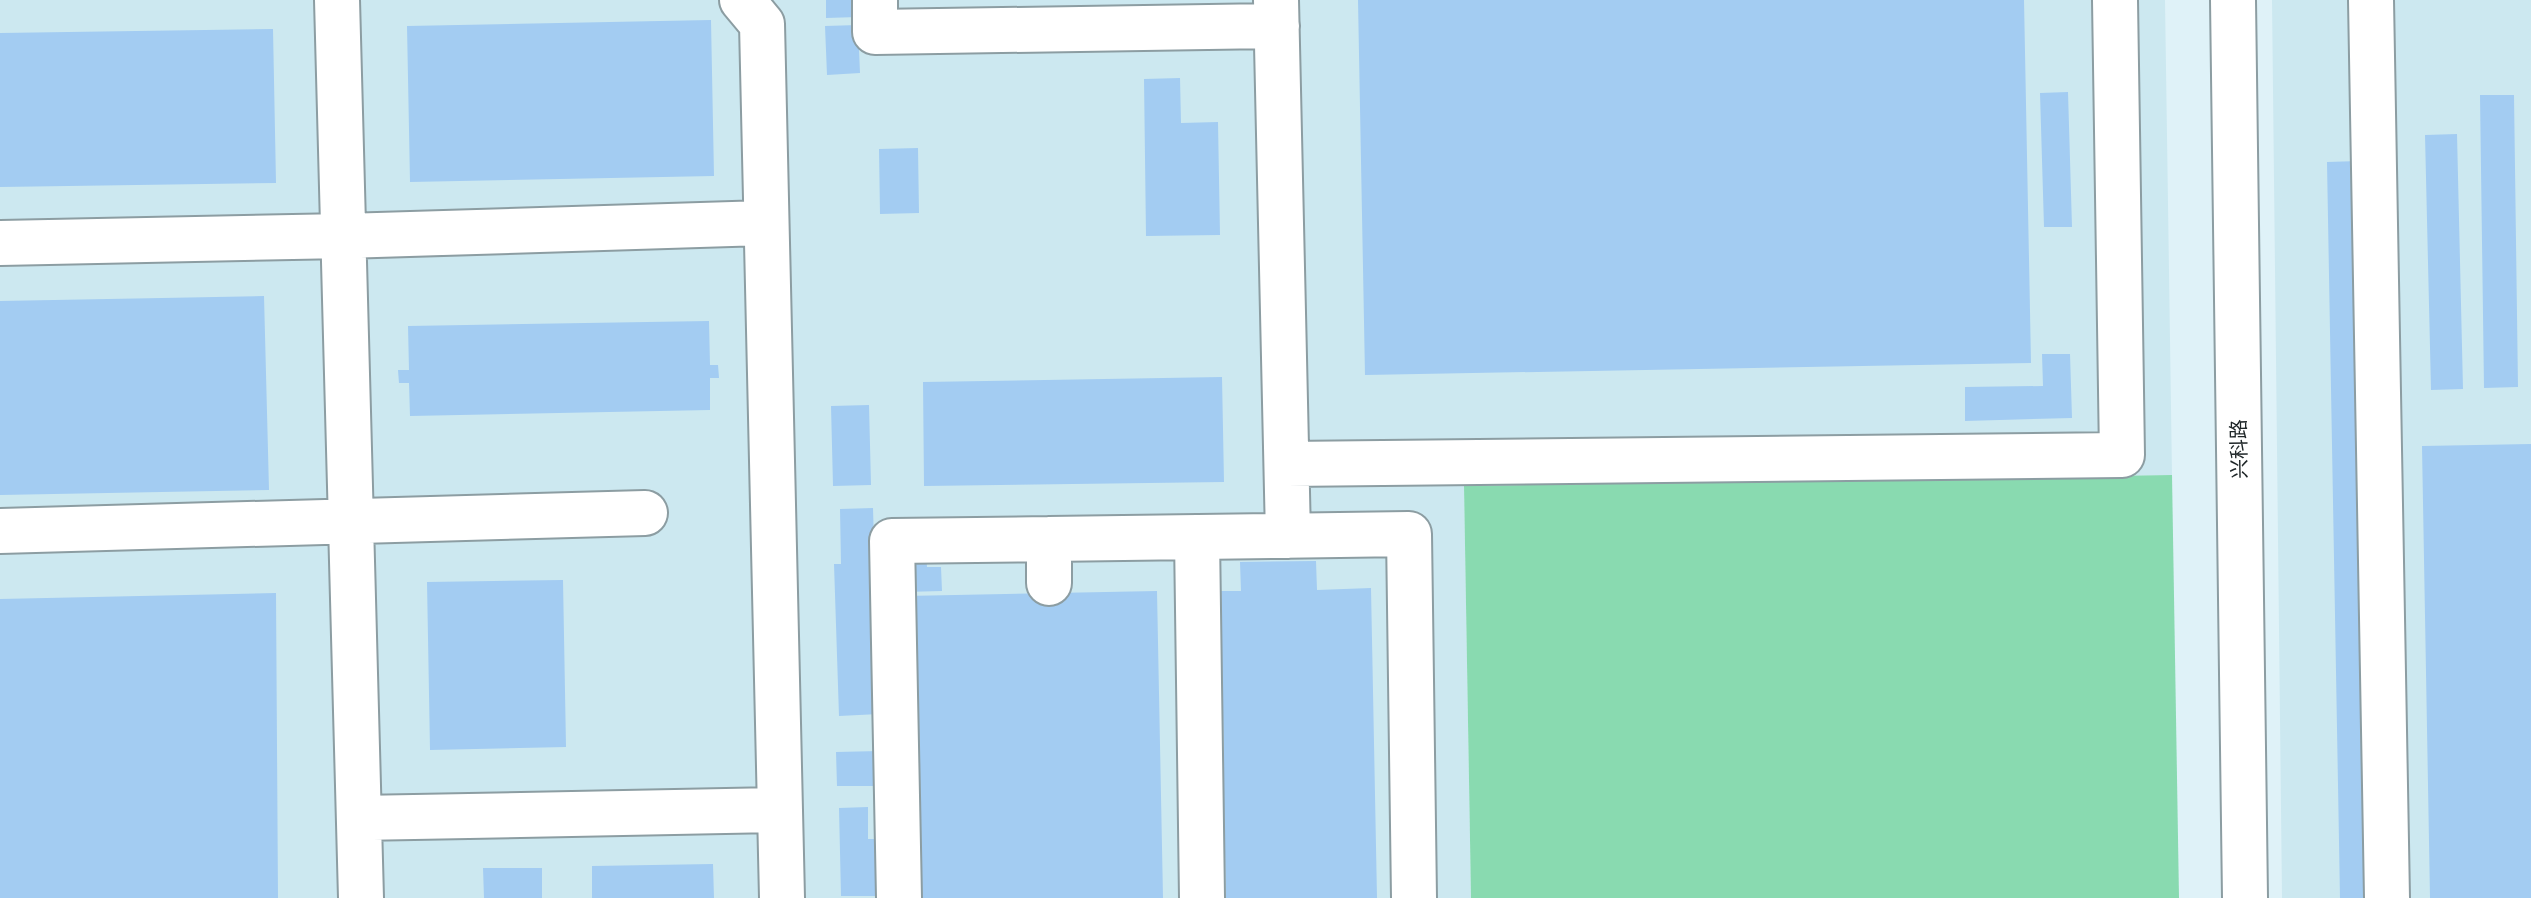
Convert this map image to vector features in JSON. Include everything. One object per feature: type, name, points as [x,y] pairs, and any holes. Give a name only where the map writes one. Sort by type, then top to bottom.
[{"type":"street","points":[[337,0],[361,898]]},
{"type":"street","points":[[742,0],[762,24],[782,898]]},
{"type":"street","points":[[875,0],[875,32],[1276,13],[1288,536]]},
{"type":"street","points":[[1287,464],[2122,455],[2115,0]]},
{"type":"street","name":"兴科路","points":[[2233,0],[2245,898]]},
{"type":"street","points":[[2371,0],[2387,898]]},
{"type":"street","points":[[0,243],[766,223]]},
{"type":"street","points":[[0,531],[645,513]]},
{"type":"street","points":[[899,898],[892,541],[1409,534],[1414,898]]},
{"type":"street","points":[[1197,537],[1202,898]]},
{"type":"street","points":[[1049,539],[1049,583]]},
{"type":"street","points":[[359,818],[780,810]]},
{"type":"shaded area","points":[[0,0],[2165,0],[2172,475],[1464,486],[1471,898],[0,898]]},
{"type":"shaded area","points":[[2272,0],[2531,0],[2531,898],[2282,898]]},
{"type":"green space","points":[[2172,475],[2179,898],[1471,898],[1464,486]]},
{"type":"building","points":[[826,0],[858,0],[858,17],[826,18]]},
{"type":"building","points":[[1358,0],[2024,0],[2031,363],[1365,375]]},
{"type":"building","points":[[711,20],[714,176],[410,182],[407,26]]},
{"type":"building","points":[[858,25],[860,73],[827,75],[825,26]]},
{"type":"building","points":[[273,29],[276,183],[0,187],[0,33]]},
{"type":"building","points":[[1180,78],[1181,123],[1218,122],[1220,235],[1146,236],[1144,79]]},
{"type":"building","points":[[2068,92],[2072,227],[2044,227],[2040,93]]},
{"type":"building","points":[[2480,95],[2514,95],[2518,387],[2484,388]]},
{"type":"building","points":[[2457,134],[2463,389],[2431,390],[2425,135]]},
{"type":"building","points":[[918,148],[919,213],[880,214],[879,149]]},
{"type":"building","points":[[2359,161],[2372,898],[2340,898],[2327,162]]},
{"type":"building","points":[[264,296],[269,490],[0,495],[0,301]]},
{"type":"building","points":[[709,321],[710,365],[718,365],[719,378],[710,378],[710,410],[410,416],[409,383],[399,383],[398,370],[409,370],[408,326]]},
{"type":"building","points":[[2042,354],[2070,354],[2072,418],[1965,421],[1965,387],[2043,386]]},
{"type":"building","points":[[1222,377],[1224,482],[924,486],[923,382]]},
{"type":"building","points":[[869,405],[871,485],[833,486],[831,406]]},
{"type":"building","points":[[2531,444],[2531,898],[2430,898],[2422,446]]},
{"type":"building","points":[[873,508],[879,714],[839,716],[834,564],[841,564],[840,509]]},
{"type":"building","points":[[926,554],[927,567],[941,567],[942,591],[904,592],[903,568]]},
{"type":"building","points":[[1316,561],[1317,590],[1371,588],[1377,898],[1226,898],[1224,809],[1219,809],[1218,759],[1224,758],[1220,591],[1241,591],[1240,562]]},
{"type":"building","points":[[563,580],[566,747],[430,750],[427,582]]},
{"type":"building","points":[[1157,591],[1163,898],[911,898],[905,596]]},
{"type":"building","points":[[276,593],[278,898],[0,898],[0,599]]},
{"type":"building","points":[[880,751],[881,786],[837,786],[836,752]]},
{"type":"building","points":[[868,807],[868,839],[882,839],[883,896],[841,896],[839,808]]},
{"type":"building","points":[[713,864],[714,898],[592,898],[592,866]]},
{"type":"building","points":[[483,868],[542,868],[542,898],[484,898]]}]
